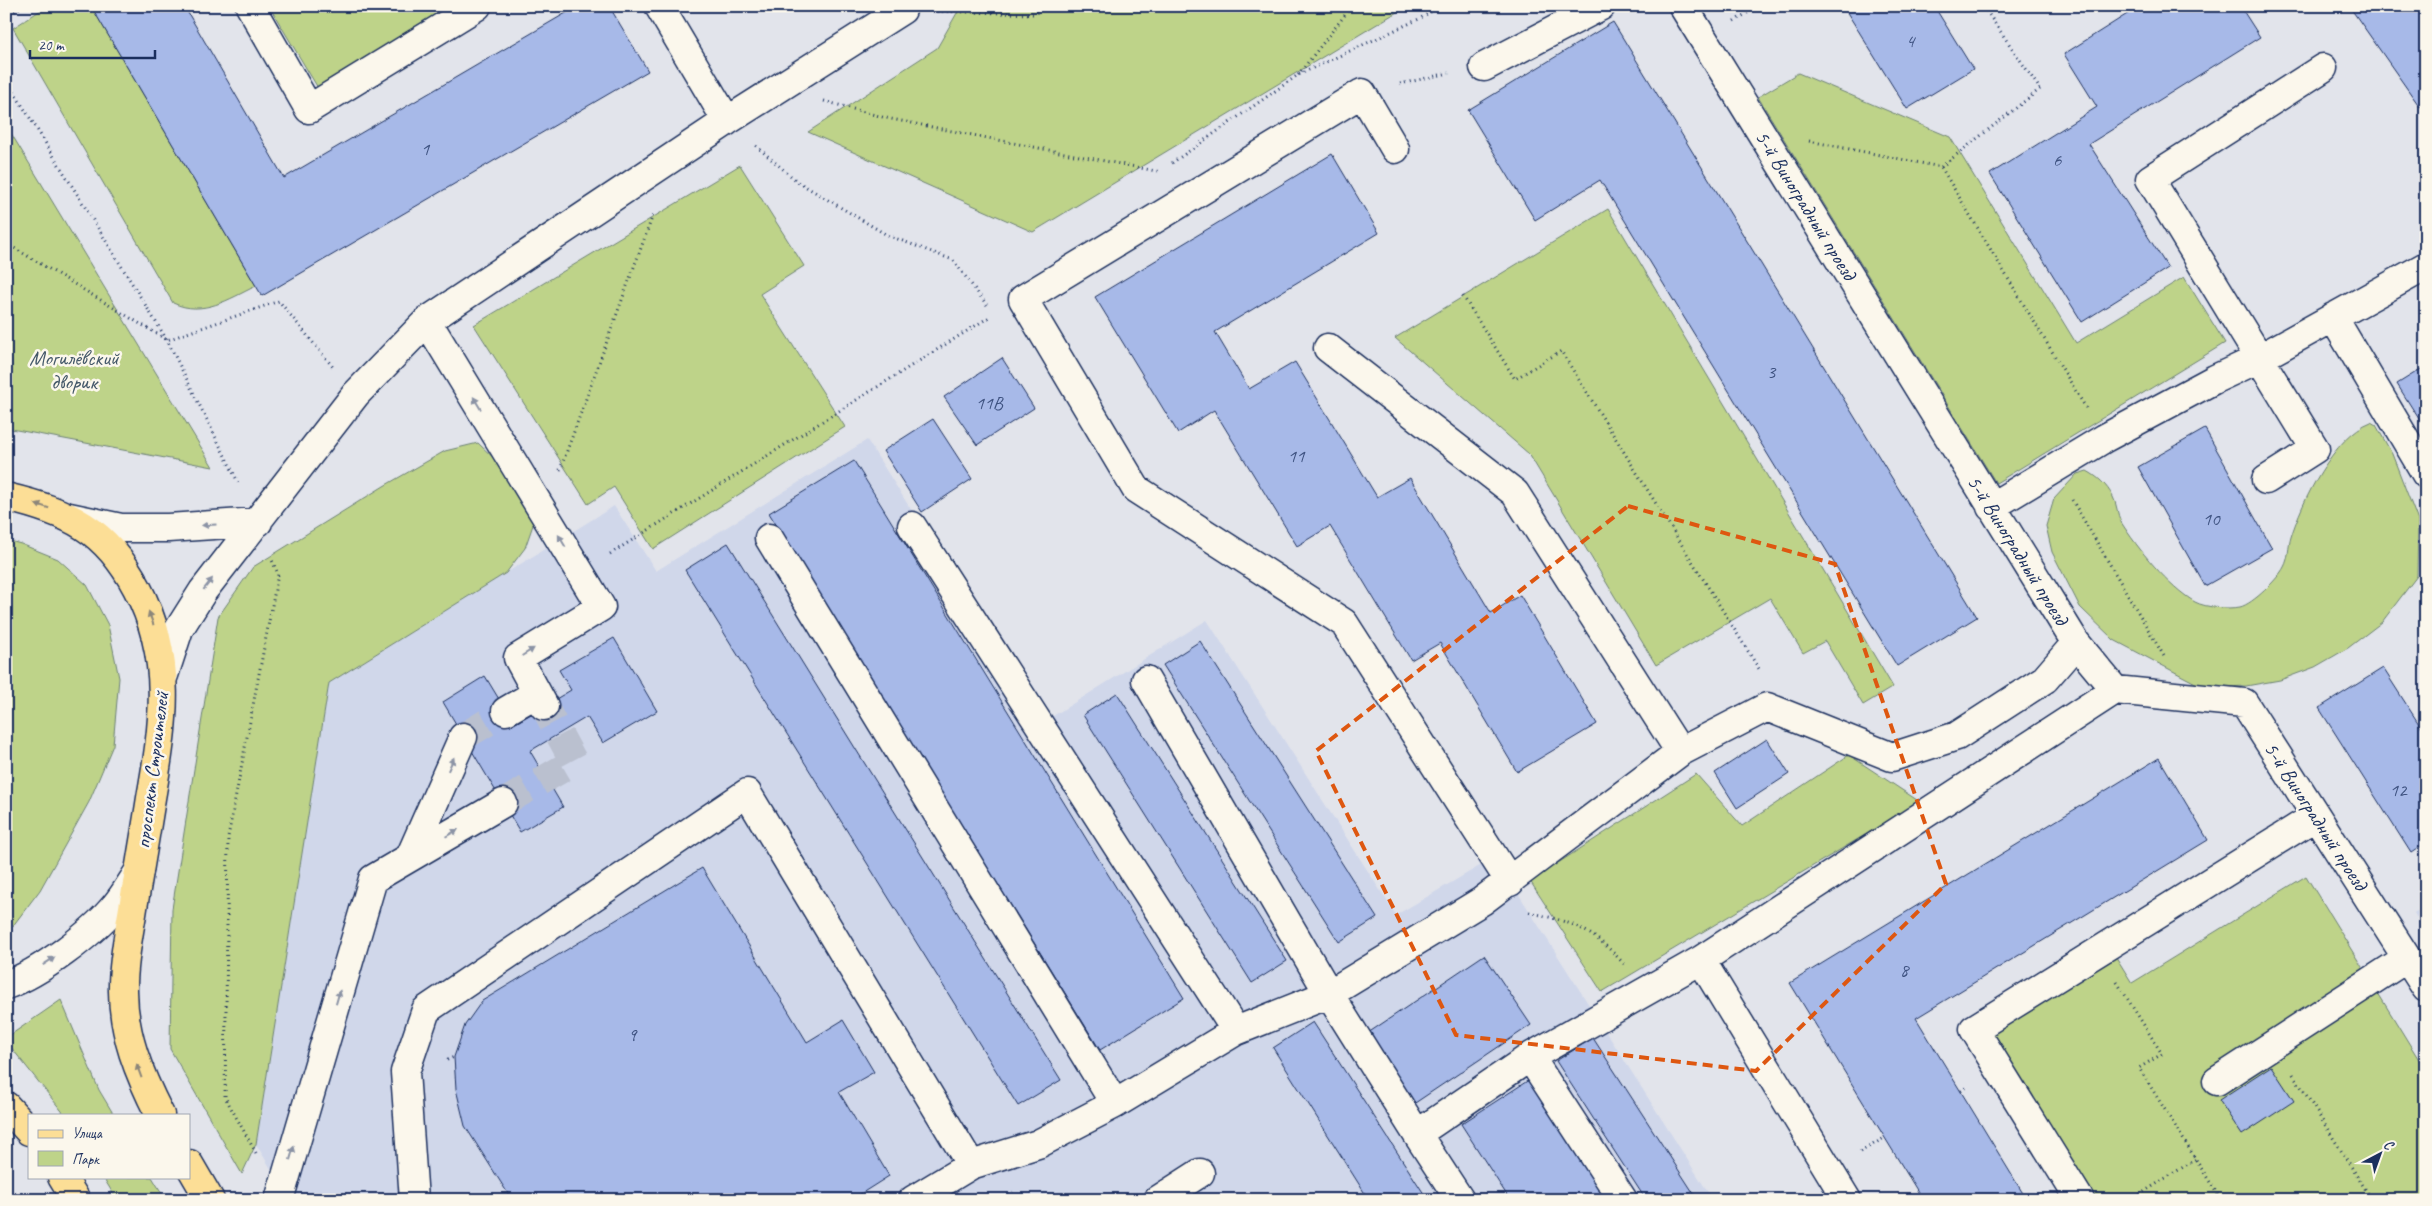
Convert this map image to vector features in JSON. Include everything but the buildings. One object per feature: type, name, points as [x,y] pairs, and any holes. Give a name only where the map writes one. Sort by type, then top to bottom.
[{"type":"main road","name":"проспект Строителей","points":[[6,497],[69,516],[81,522],[113,551],[134,582],[151,616],[164,675],[162,731],[123,986],[127,1037],[140,1076],[159,1114]]},
{"type":"main road","points":[[6,1106],[28,1130]]},
{"type":"main road","points":[[190,1166],[210,1200]]},
{"type":"main road","points":[[63,1178],[76,1200]]},
{"type":"street","points":[[250,6],[309,109],[477,6]]},
{"type":"street","points":[[659,6],[727,121]]},
{"type":"street","points":[[1484,67],[1601,6]]},
{"type":"street","name":"5-й Виноградный проезд","points":[[1684,6],[2076,644],[2115,690],[2244,703],[2426,988]]},
{"type":"street","points":[[164,675],[179,630],[202,591],[258,522],[356,394],[427,321],[727,121],[901,8]]},
{"type":"street","points":[[2266,480],[2315,449],[2150,179],[2323,68]]},
{"type":"street","points":[[1395,149],[1362,93],[1023,299],[1136,489],[1344,623],[1510,882]]},
{"type":"street","points":[[1992,507],[2104,438],[2215,378],[2260,358],[2426,266]]},
{"type":"street","points":[[2333,317],[2426,474]]},
{"type":"street","points":[[427,321],[545,512],[601,607],[518,658],[540,700],[506,711]]},
{"type":"street","points":[[1328,348],[1515,493],[1680,752]]},
{"type":"street","points":[[69,516],[121,528],[168,528],[258,522]]},
{"type":"street","points":[[912,526],[1236,1031]]},
{"type":"street","points":[[769,538],[1115,1104]]},
{"type":"street","points":[[913,1200],[971,1165],[1038,1144],[1115,1104],[1236,1031],[1330,994],[1510,882],[1680,752],[1766,707],[1892,757],[1957,736],[2045,679],[2076,644]]},
{"type":"street","points":[[1146,680],[1330,994],[1416,1134],[1460,1200]]},
{"type":"street","points":[[1416,1134],[1530,1057],[1700,960],[2115,690]]},
{"type":"street","points":[[410,857],[463,737]]},
{"type":"street","points":[[414,1200],[406,1072],[426,1010],[747,793],[971,1165]]},
{"type":"street","points":[[279,1198],[373,878],[503,803]]},
{"type":"street","points":[[2080,1200],[1974,1029],[2316,816]]},
{"type":"street","points":[[6,985],[47,963],[81,937],[114,907],[139,872]]},
{"type":"street","points":[[2217,1080],[2407,958]]},
{"type":"street","points":[[1700,960],[1847,1200]]},
{"type":"street","points":[[1530,1057],[1623,1200]]},
{"type":"street","points":[[1158,1200],[1200,1173]]},
{"type":"path","points":[[6,17],[22,6]]},
{"type":"path","points":[[901,8],[1033,14],[1050,6]]},
{"type":"path","points":[[1298,75],[1352,6]]},
{"type":"path","points":[[1160,172],[1298,75],[1419,19],[1440,6]]},
{"type":"path","points":[[1941,167],[2040,89],[1983,6]]},
{"type":"path","points":[[1362,93],[1445,73],[1484,67]]},
{"type":"path","points":[[6,79],[167,340],[258,522],[278,574],[228,838],[225,1097],[279,1198]]},
{"type":"path","points":[[778,89],[886,118],[1160,172],[1170,172]]},
{"type":"path","points":[[581,573],[993,315],[953,260],[887,235],[798,182],[727,121]]},
{"type":"path","points":[[1761,132],[1941,167],[2104,438]]},
{"type":"path","points":[[545,512],[654,212]]},
{"type":"path","points":[[6,243],[167,340]]},
{"type":"path","points":[[1463,296],[1515,379],[1561,351],[1788,715]]},
{"type":"path","points":[[167,340],[279,301],[356,394]]},
{"type":"path","points":[[2054,469],[2188,697]]},
{"type":"path","points":[[1482,901],[1569,921],[1603,942],[1646,990]]},
{"type":"path","points":[[2098,951],[2162,1054],[2139,1068],[2221,1200]]},
{"type":"path","points":[[2274,1044],[2369,1195],[2361,1200]]},
{"type":"path","points":[[2131,1200],[2196,1159]]},
{"type":"highlighted area","points":[[1628,506],[1835,564],[1946,884],[1756,1071],[1456,1035],[1316,751]]},
{"type":"shaded area","points":[[867,440],[1045,721],[1207,620],[1396,915],[1495,857],[1713,1200],[290,1200],[256,1144],[329,683],[614,506],[656,571]]},
{"type":"shaded area","points":[[2426,905],[2426,931],[2414,913]]},
{"type":"green space","points":[[47,6],[91,6],[256,286],[216,305],[195,308],[173,303],[13,28]]},
{"type":"green space","points":[[269,6],[455,6],[318,88]]},
{"type":"green space","points":[[961,6],[1407,6],[1033,232],[808,132],[937,48]]},
{"type":"green space","points":[[1798,73],[1950,137],[2076,343],[2184,277],[2225,343],[1996,483],[1758,97]]},
{"type":"green space","name":"Могилёвский дворик","points":[[6,125],[213,467],[6,428]]},
{"type":"green space","points":[[740,165],[804,266],[760,294],[845,427],[653,549],[614,487],[588,504],[474,325]]},
{"type":"green space","points":[[1608,209],[1893,687],[1863,705],[1825,641],[1803,653],[1770,598],[1656,665],[1529,454],[1395,338]]},
{"type":"green space","points":[[2371,422],[2376,425],[2392,454],[2418,521],[2417,576],[2382,622],[2348,648],[2315,667],[2280,680],[2246,686],[2205,688],[2114,640],[2080,607],[2052,552],[2046,526],[2054,499],[2077,474],[2087,471],[2105,485],[2111,493],[2121,522],[2154,566],[2175,587],[2195,602],[2205,606],[2240,607],[2258,596],[2281,572],[2287,560],[2296,522],[2321,471],[2344,441],[2357,429]]},
{"type":"green space","points":[[478,443],[498,462],[534,522],[525,548],[506,573],[329,683],[256,1144],[242,1174],[170,1049],[172,909],[218,617],[253,567],[384,486],[445,451]]},
{"type":"green space","points":[[6,540],[58,559],[87,585],[108,625],[119,678],[113,745],[89,802],[40,890],[6,935]]},
{"type":"green space","points":[[1849,755],[1920,802],[1602,992],[1530,881],[1696,774],[1742,826]]},
{"type":"green space","points":[[2306,876],[2426,1071],[2426,1200],[2093,1200],[1992,1034],[2116,957],[2132,983]]},
{"type":"green space","points":[[61,1000],[99,1090],[113,1114],[64,1114],[6,1041],[6,1038]]},
{"type":"green space","points":[[104,1178],[153,1178],[166,1200],[117,1200]]},
{"type":"tunnel","points":[[503,803],[574,762],[544,706]]},
{"type":"tunnel","points":[[463,737],[506,711]]}]
